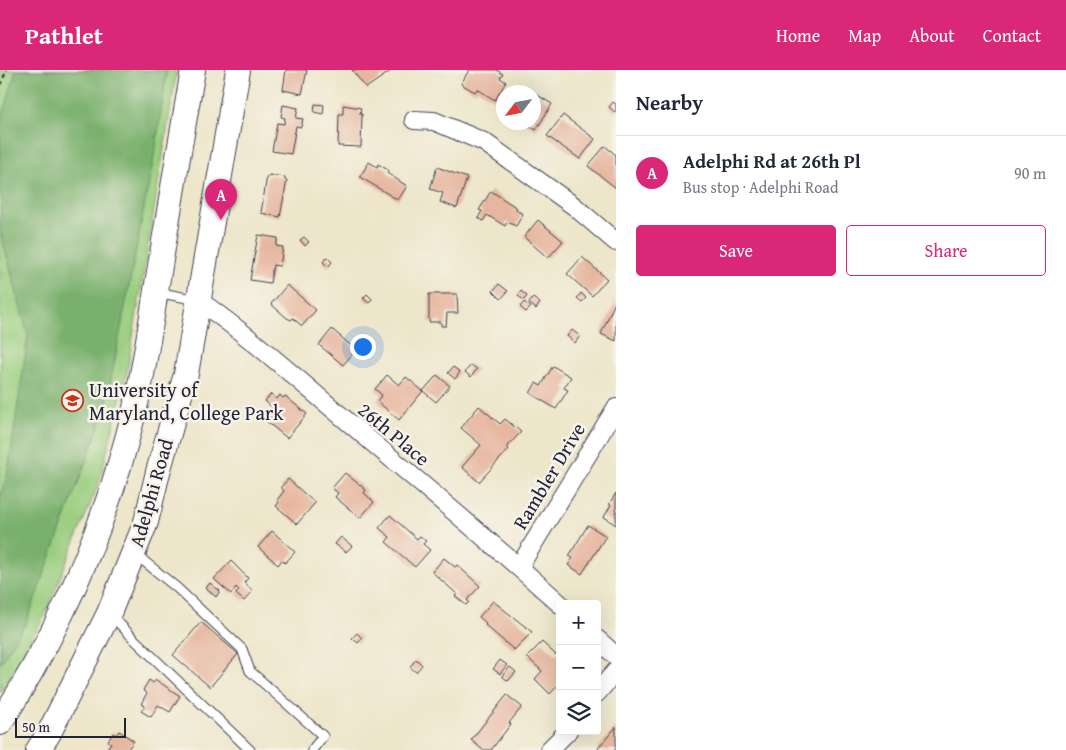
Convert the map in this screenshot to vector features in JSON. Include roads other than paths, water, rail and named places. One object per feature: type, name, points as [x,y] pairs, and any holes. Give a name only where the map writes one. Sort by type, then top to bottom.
[{"type":"main road","name":"Adelphi Road","points":[[0,722],[26,681],[73,588],[92,545],[117,470],[135,408],[193,70]]},
{"type":"main road","name":"Adelphi Road","points":[[38,750],[49,734],[109,613],[146,522],[186,374],[238,70]]},
{"type":"street","points":[[414,120],[434,121],[484,142],[574,206],[616,242]]},
{"type":"street","name":"26th Place","points":[[198,300],[297,379],[556,600]]},
{"type":"street","name":"Rambler Drive","points":[[519,567],[616,408]]},
{"type":"street","points":[[601,643],[616,656]]},
{"type":"street","points":[[600,690],[616,671]]},
{"type":"street","points":[[549,750],[564,735]]},
{"type":"lane","points":[[156,292],[198,300]]},
{"type":"lane","points":[[134,553],[177,588],[242,649],[250,671],[323,736],[312,750]]},
{"type":"lane","points":[[109,613],[250,750]]},
{"type":"place","name":"Adelphi Rd at 26th Pl","points":[[221,220]]},
{"type":"place","name":"University of Maryland, College Park","points":[[73,401]]}]
